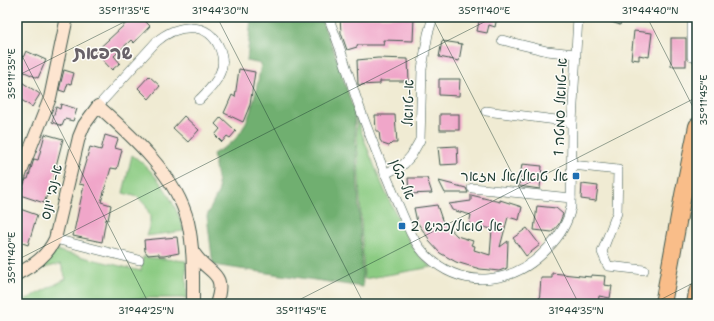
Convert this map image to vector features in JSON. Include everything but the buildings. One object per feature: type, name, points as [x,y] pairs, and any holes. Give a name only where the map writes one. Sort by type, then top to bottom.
[{"type":"highway","points":[[665,302],[697,126]]},
{"type":"highway","points":[[665,302],[697,178]]},
{"type":"highway","points":[[694,304],[697,292]]},
{"type":"street","points":[[17,182],[50,98],[67,17]]},
{"type":"street","name":"אל-בטן","points":[[328,17],[337,38],[358,102],[385,174],[413,237],[426,256],[446,270],[474,279],[485,280],[514,274],[527,267],[541,256],[562,232],[569,216],[571,198]]},
{"type":"street","name":"א-טוואל","points":[[385,174],[404,164],[411,156],[420,140],[422,69],[428,34],[433,17]]},
{"type":"street","name":"א-טוואל סמטה 1","points":[[571,198],[572,122],[578,17]]},
{"type":"street","points":[[692,17],[692,57]]},
{"type":"street","name":"א-נבי יונס","points":[[17,273],[43,257],[55,239],[79,136],[84,125],[98,106],[156,42],[164,35],[175,30],[195,28],[205,31],[212,36],[222,54],[223,63],[220,73],[215,82],[199,100]]},
{"type":"street","points":[[502,40],[547,51],[576,54]]},
{"type":"street","points":[[98,106],[126,131],[156,163],[172,185],[181,202],[188,220],[192,250],[193,304]]},
{"type":"street","points":[[486,111],[572,122]]},
{"type":"street","points":[[572,165],[618,170],[617,213],[602,252],[608,266],[644,270]]},
{"type":"street","points":[[472,188],[571,198]]},
{"type":"street","points":[[55,239],[139,260]]},
{"type":"street","points":[[192,250],[200,262],[217,277],[226,304]]},
{"type":"street","points":[[193,279],[201,273],[208,271],[211,272]]},
{"type":"street","points":[[216,304],[220,286]]},
{"type":"green space","points":[[251,17],[320,17],[336,56],[354,111],[363,287],[213,265],[207,216],[219,190],[213,154],[232,142],[239,135],[244,126],[252,106],[261,64],[247,61]]},
{"type":"green space","points":[[356,117],[379,178],[406,236],[425,262],[432,267],[364,279]]},
{"type":"green space","points":[[132,155],[158,179],[176,209],[184,231],[146,236],[150,224],[150,216],[146,206],[138,197],[123,193]]},
{"type":"green space","points":[[54,250],[141,271],[143,257],[186,261],[187,298],[144,298],[83,304],[17,304],[66,279],[61,264],[35,270]]},
{"type":"place","name":"אל טואל/אל מזאר","points":[[576,176]]},
{"type":"place","name":"אל טואל/כביש 2","points":[[402,226]]},
{"type":"district","name":"שרפאת","points":[[103,53]]}]
